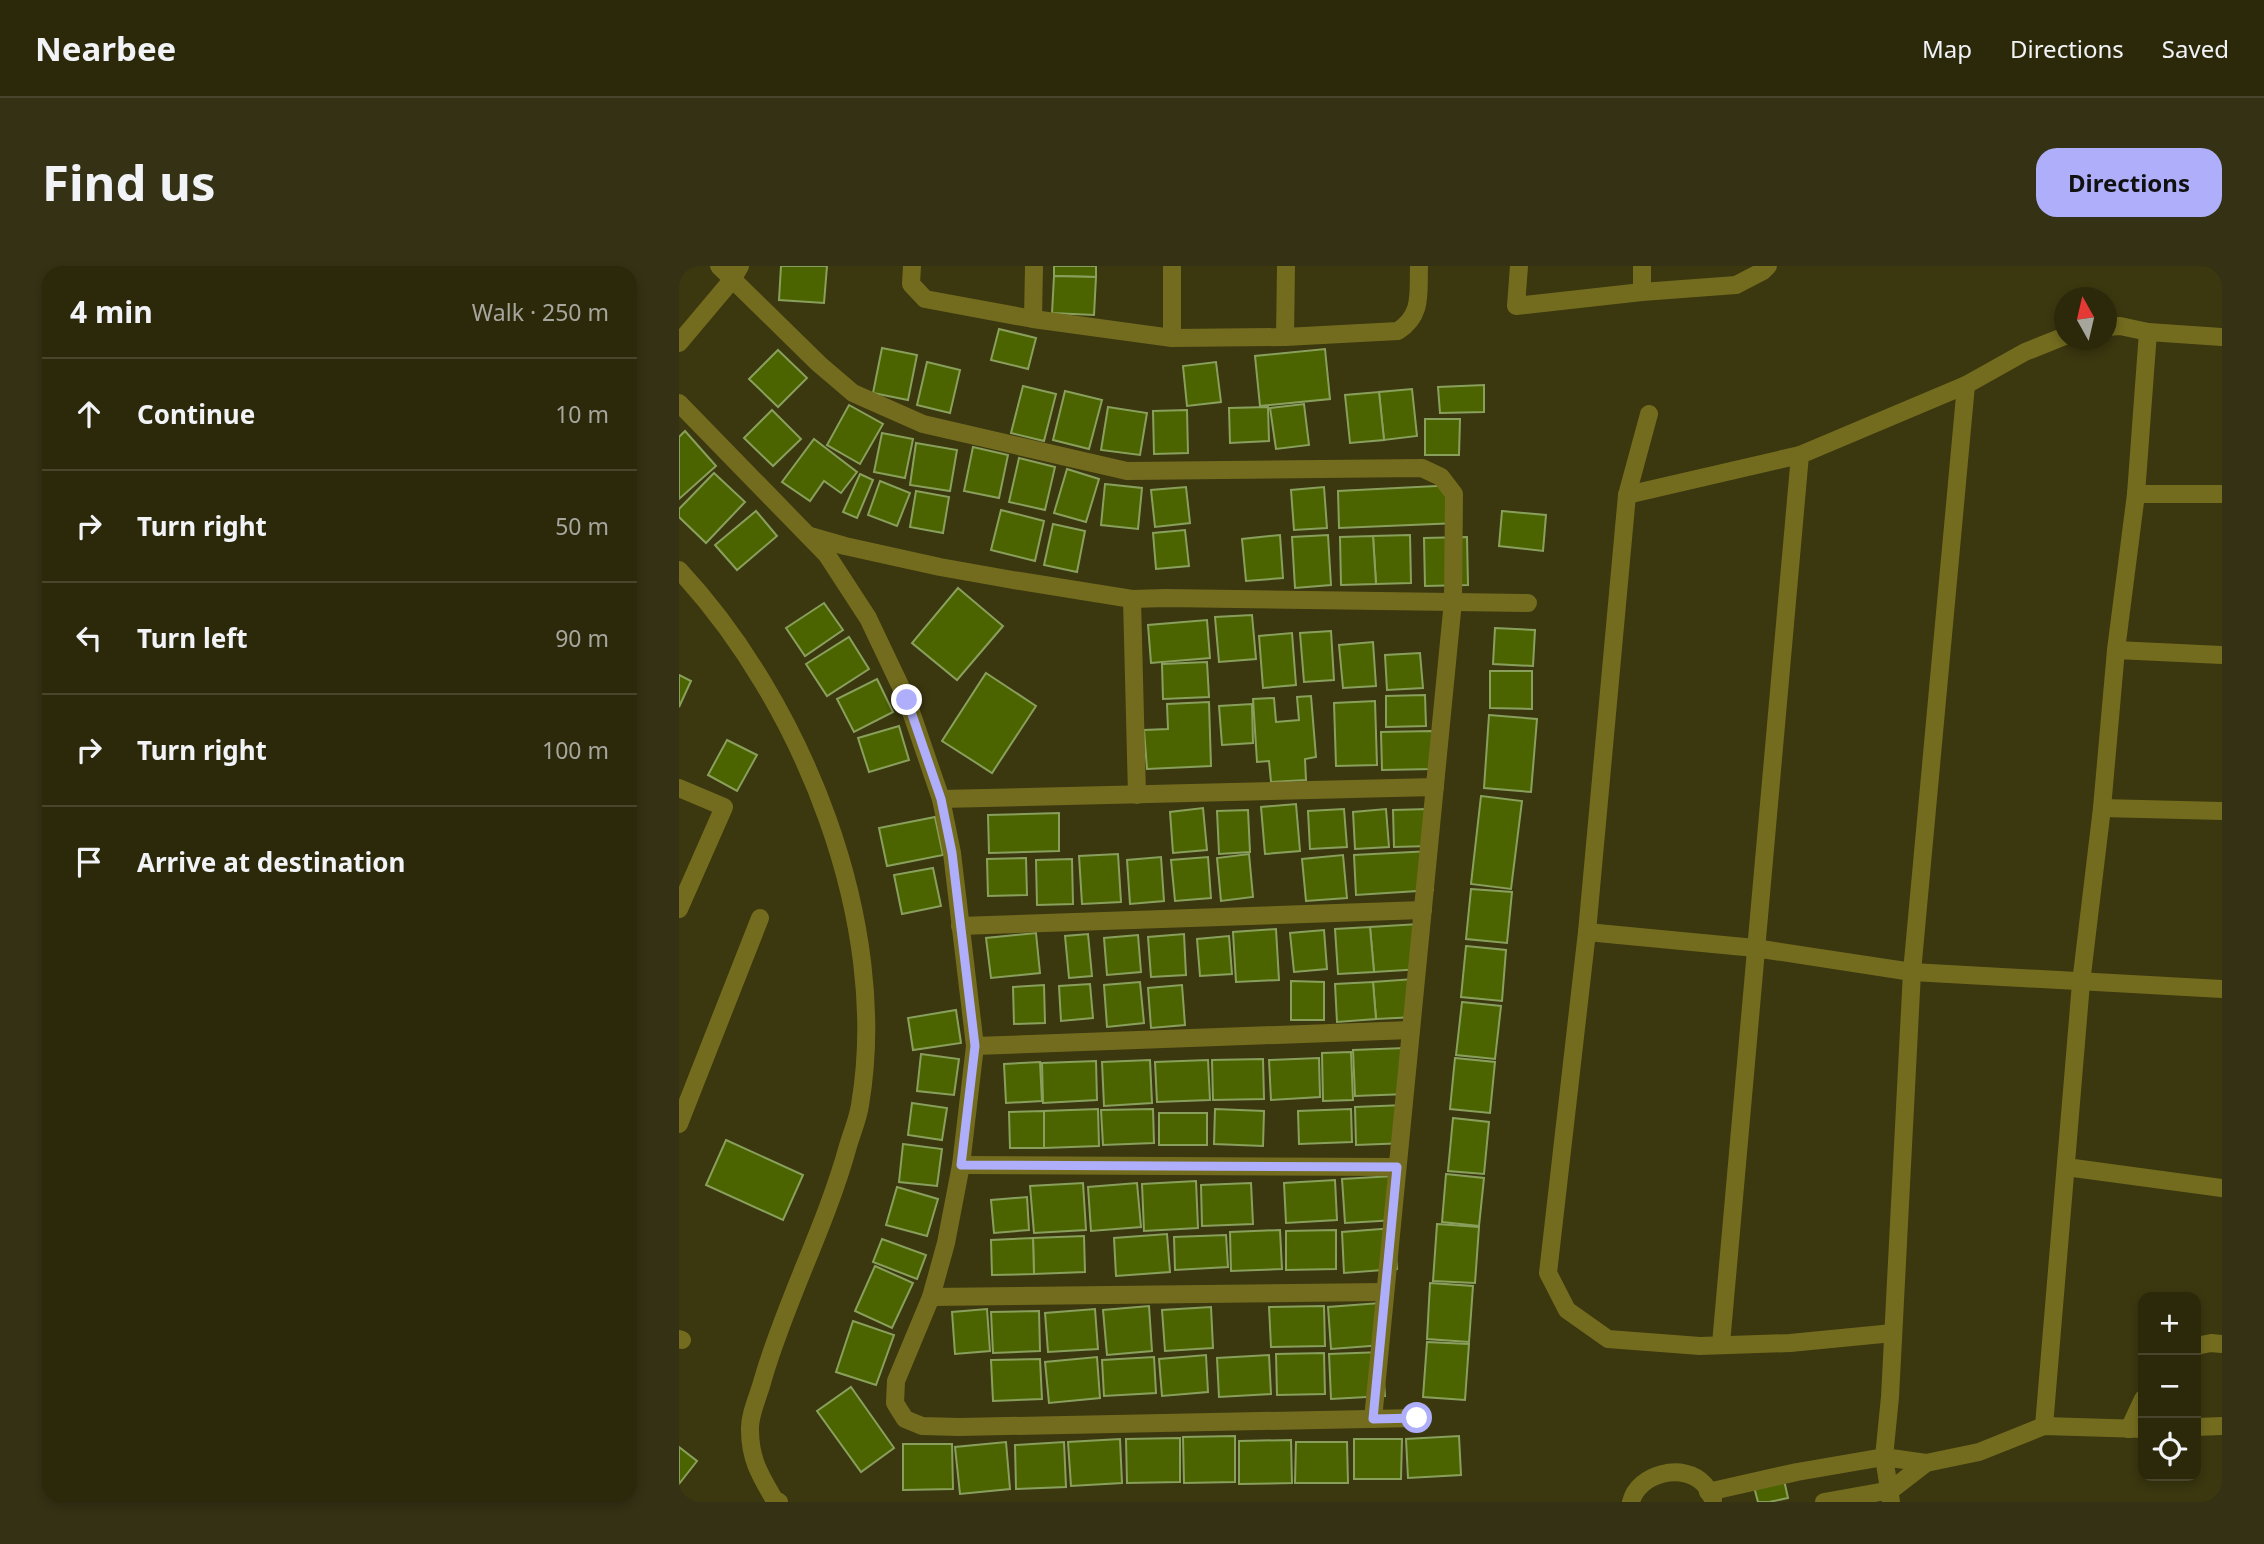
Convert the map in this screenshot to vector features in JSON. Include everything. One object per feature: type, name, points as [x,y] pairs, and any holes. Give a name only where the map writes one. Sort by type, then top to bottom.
[{"type":"street","points":[[719,266],[736,273],[819,364],[853,393],[923,424],[1127,471],[1422,468],[1441,477],[1454,494],[1453,601],[1373,1419]]},
{"type":"street","points":[[912,266],[911,284],[925,299],[1033,319],[1172,338],[1285,337],[1398,331],[1411,323],[1418,306],[1419,266]]},
{"type":"street","points":[[1033,319],[1034,266]]},
{"type":"street","points":[[1172,338],[1173,266]]},
{"type":"street","points":[[1285,337],[1286,266]]},
{"type":"street","points":[[1519,266],[1516,306],[1736,285],[1768,266]]},
{"type":"street","points":[[1642,266],[1642,292]]},
{"type":"street","points":[[679,343],[736,273]]},
{"type":"street","points":[[2117,326],[2148,332],[2222,337]]},
{"type":"street","points":[[2045,1426],[2081,983],[2102,808],[2116,650],[2136,494],[2148,332]]},
{"type":"street","points":[[1627,495],[1800,455],[1966,385],[2025,352],[2054,340]]},
{"type":"street","points":[[1891,1496],[1884,1457],[1890,1397],[1912,972],[1966,385]]},
{"type":"street","points":[[679,403],[827,555],[868,618],[907,700],[941,799],[952,853],[975,1046],[961,1165],[947,1243],[931,1297],[896,1381],[895,1403],[905,1419],[922,1426],[1417,1418]]},
{"type":"street","points":[[1649,414],[1627,495],[1587,932],[1548,1273],[1567,1310],[1608,1339],[1700,1346],[1790,1343],[1893,1333]]},
{"type":"street","points":[[1721,1344],[1800,455]]},
{"type":"street","points":[[2136,494],[2222,494]]},
{"type":"street","points":[[808,535],[940,567],[1132,599],[1528,603]]},
{"type":"street","points":[[679,570],[702,595],[750,660],[799,747],[836,840],[855,915],[867,1013],[860,1105],[837,1185],[770,1357],[749,1429],[755,1467],[774,1499],[779,1502]]},
{"type":"street","points":[[1132,599],[1137,795]]},
{"type":"street","points":[[2116,650],[2222,655]]},
{"type":"street","points":[[941,799],[1435,787]]},
{"type":"street","points":[[679,788],[724,807],[679,909]]},
{"type":"street","points":[[2102,808],[2222,811]]},
{"type":"street","points":[[960,926],[1423,910]]},
{"type":"street","points":[[679,1124],[760,918]]},
{"type":"street","points":[[1587,932],[1755,948],[1912,972],[2222,989]]},
{"type":"street","points":[[975,1046],[1411,1030]]},
{"type":"street","points":[[961,1165],[1397,1167]]},
{"type":"street","points":[[2066,1167],[2222,1188]]},
{"type":"street","points":[[931,1297],[1385,1292]]},
{"type":"street","points":[[2201,1345],[2222,1344]]},
{"type":"street","points":[[1631,1502],[1633,1495],[1650,1477],[1680,1472],[1703,1483],[1711,1497],[1797,1472],[1884,1457],[1926,1463],[1979,1452],[2045,1426],[2136,1429]]},
{"type":"street","points":[[2201,1427],[2222,1426]]},
{"type":"street","points":[[1824,1502],[1891,1496],[1926,1463]]},
{"type":"building","points":[[781,266],[827,266],[824,303],[779,300]]},
{"type":"building","points":[[1054,266],[1096,266],[1096,277],[1054,276]]},
{"type":"building","points":[[1054,276],[1096,277],[1094,315],[1052,313]]},
{"type":"building","points":[[999,329],[1036,338],[1028,369],[991,360]]},
{"type":"building","points":[[882,348],[917,355],[908,400],[873,393]]},
{"type":"building","points":[[1325,349],[1330,399],[1260,406],[1255,356]]},
{"type":"building","points":[[778,350],[807,378],[778,407],[749,379]]},
{"type":"building","points":[[927,362],[960,370],[950,413],[917,405]]},
{"type":"building","points":[[1216,362],[1221,402],[1187,406],[1183,366]]},
{"type":"building","points":[[1484,385],[1484,412],[1440,413],[1438,387]]},
{"type":"building","points":[[1023,386],[1056,394],[1044,441],[1011,433]]},
{"type":"building","points":[[1412,389],[1417,436],[1384,440],[1379,392]]},
{"type":"building","points":[[1065,391],[1102,400],[1089,449],[1053,440]]},
{"type":"building","points":[[1379,392],[1384,440],[1350,443],[1345,395]]},
{"type":"building","points":[[1304,404],[1309,445],[1276,449],[1270,408]]},
{"type":"building","points":[[849,405],[883,424],[860,464],[827,445]]},
{"type":"building","points":[[1108,407],[1147,413],[1140,455],[1101,450]]},
{"type":"building","points":[[1268,407],[1269,441],[1230,443],[1229,408]]},
{"type":"building","points":[[772,410],[801,439],[773,466],[744,438]]},
{"type":"building","points":[[1187,410],[1188,453],[1154,454],[1153,411]]},
{"type":"building","points":[[1425,419],[1460,419],[1459,455],[1425,455]]},
{"type":"building","points":[[685,431],[716,466],[679,499],[679,437]]},
{"type":"building","points":[[882,433],[913,439],[905,478],[874,472]]},
{"type":"building","points":[[814,439],[857,472],[841,493],[824,481],[810,501],[782,482]]},
{"type":"building","points":[[916,443],[957,450],[950,491],[910,485]]},
{"type":"building","points":[[973,447],[1008,455],[999,498],[964,491]]},
{"type":"building","points":[[1019,458],[1055,467],[1045,510],[1009,502]]},
{"type":"building","points":[[1067,469],[1099,479],[1086,522],[1054,513]]},
{"type":"building","points":[[714,473],[745,502],[706,543],[679,517],[679,509]]},
{"type":"building","points":[[860,474],[873,480],[857,518],[843,512]]},
{"type":"building","points":[[880,481],[910,493],[897,526],[868,515]]},
{"type":"building","points":[[1105,484],[1142,488],[1138,529],[1101,525]]},
{"type":"building","points":[[1456,485],[1458,523],[1339,528],[1338,491]]},
{"type":"building","points":[[1186,487],[1190,523],[1155,527],[1151,490]]},
{"type":"building","points":[[1324,487],[1327,528],[1294,530],[1291,490]]},
{"type":"building","points":[[916,491],[949,497],[943,533],[910,527]]},
{"type":"building","points":[[1001,510],[1044,521],[1035,561],[991,550]]},
{"type":"building","points":[[756,511],[777,536],[737,570],[715,545]]},
{"type":"building","points":[[1502,511],[1546,515],[1543,551],[1499,546]]},
{"type":"building","points":[[1053,524],[1085,531],[1077,572],[1044,565]]},
{"type":"building","points":[[1185,530],[1189,566],[1156,569],[1153,533]]},
{"type":"building","points":[[1280,535],[1283,578],[1246,581],[1242,539]]},
{"type":"building","points":[[1328,535],[1331,585],[1295,588],[1292,537]]},
{"type":"building","points":[[1410,535],[1411,583],[1376,584],[1373,536]]},
{"type":"building","points":[[1373,536],[1376,584],[1341,585],[1340,537]]},
{"type":"building","points":[[1467,537],[1468,585],[1425,586],[1424,538]]},
{"type":"building","points":[[958,588],[1003,626],[957,680],[912,643]]},
{"type":"building","points":[[824,603],[843,630],[805,656],[786,628]]},
{"type":"building","points":[[1252,615],[1256,659],[1219,662],[1215,617]]},
{"type":"building","points":[[1207,620],[1210,658],[1151,663],[1148,625]]},
{"type":"building","points":[[1495,628],[1535,630],[1533,666],[1493,664]]},
{"type":"building","points":[[1331,631],[1334,680],[1304,682],[1300,633]]},
{"type":"building","points":[[1292,633],[1296,685],[1263,688],[1259,636]]},
{"type":"building","points":[[849,637],[869,669],[827,696],[806,664]]},
{"type":"building","points":[[1373,642],[1376,686],[1343,688],[1339,645]]},
{"type":"building","points":[[1420,653],[1423,688],[1387,690],[1385,655]]},
{"type":"building","points":[[1207,662],[1209,697],[1163,699],[1162,664]]},
{"type":"building","points":[[1490,671],[1532,671],[1532,709],[1490,708]]},
{"type":"building","points":[[986,673],[1036,706],[992,773],[942,741]]},
{"type":"building","points":[[679,675],[691,681],[679,707]]},
{"type":"building","points":[[877,679],[893,712],[854,732],[837,699]]},
{"type":"building","points":[[1425,695],[1426,726],[1386,727],[1386,696]]},
{"type":"building","points":[[1311,696],[1316,757],[1305,759],[1306,780],[1271,782],[1269,761],[1257,762],[1253,699],[1274,698],[1276,722],[1299,720],[1297,697]]},
{"type":"building","points":[[1375,701],[1377,765],[1336,766],[1334,703]]},
{"type":"building","points":[[1209,702],[1211,766],[1147,769],[1144,730],[1168,729],[1167,704]]},
{"type":"building","points":[[1252,704],[1253,743],[1222,745],[1219,706]]},
{"type":"building","points":[[1489,715],[1537,719],[1531,792],[1484,788]]},
{"type":"building","points":[[899,726],[909,760],[869,772],[858,738]]},
{"type":"building","points":[[1432,731],[1433,769],[1382,770],[1381,732]]},
{"type":"building","points":[[727,740],[757,755],[737,791],[708,775]]},
{"type":"building","points":[[1481,796],[1522,801],[1511,889],[1471,884]]},
{"type":"building","points":[[1296,804],[1300,851],[1265,854],[1261,807]]},
{"type":"building","points":[[1203,808],[1207,850],[1173,853],[1170,812]]},
{"type":"building","points":[[1344,809],[1347,847],[1310,849],[1308,811]]},
{"type":"building","points":[[1386,809],[1389,847],[1355,849],[1353,812]]},
{"type":"building","points":[[1428,809],[1430,846],[1394,847],[1393,810]]},
{"type":"building","points":[[1248,810],[1250,852],[1219,854],[1217,811]]},
{"type":"building","points":[[1059,813],[1059,851],[989,853],[988,815]]},
{"type":"building","points":[[935,817],[943,855],[887,866],[879,828]]},
{"type":"building","points":[[1431,851],[1433,890],[1356,895],[1354,855]]},
{"type":"building","points":[[1118,854],[1121,902],[1082,904],[1079,856]]},
{"type":"building","points":[[1249,854],[1253,897],[1221,901],[1217,858]]},
{"type":"building","points":[[1343,855],[1347,898],[1306,901],[1302,859]]},
{"type":"building","points":[[1161,857],[1164,901],[1130,904],[1127,860]]},
{"type":"building","points":[[1208,857],[1211,898],[1175,901],[1171,860]]},
{"type":"building","points":[[1026,858],[1027,895],[988,896],[987,859]]},
{"type":"building","points":[[1072,859],[1073,904],[1037,905],[1036,860]]},
{"type":"building","points":[[933,868],[941,906],[902,914],[894,875]]},
{"type":"building","points":[[1471,889],[1512,892],[1507,943],[1466,939]]},
{"type":"building","points":[[1419,924],[1422,969],[1374,972],[1370,927]]},
{"type":"building","points":[[1370,927],[1374,972],[1338,974],[1335,929]]},
{"type":"building","points":[[1276,929],[1279,980],[1236,982],[1233,932]]},
{"type":"building","points":[[1324,930],[1327,969],[1294,972],[1290,933]]},
{"type":"building","points":[[1036,933],[1040,973],[991,978],[986,938]]},
{"type":"building","points":[[1088,934],[1092,976],[1069,978],[1065,936]]},
{"type":"building","points":[[1184,934],[1186,975],[1151,977],[1148,937]]},
{"type":"building","points":[[1138,935],[1141,972],[1107,975],[1104,938]]},
{"type":"building","points":[[1229,936],[1232,974],[1200,976],[1197,939]]},
{"type":"building","points":[[1466,946],[1506,950],[1502,1001],[1461,997]]},
{"type":"building","points":[[1414,979],[1416,1017],[1376,1019],[1373,982]]},
{"type":"building","points":[[1291,981],[1324,982],[1324,1020],[1291,1020]]},
{"type":"building","points":[[1140,982],[1144,1023],[1107,1027],[1104,985]]},
{"type":"building","points":[[1373,982],[1376,1019],[1337,1022],[1335,984]]},
{"type":"building","points":[[1090,984],[1093,1018],[1061,1021],[1059,986]]},
{"type":"building","points":[[1044,985],[1045,1023],[1014,1024],[1013,987]]},
{"type":"building","points":[[1182,985],[1185,1025],[1151,1028],[1148,988]]},
{"type":"building","points":[[1462,1002],[1501,1006],[1495,1059],[1456,1055]]},
{"type":"building","points":[[956,1010],[961,1043],[913,1050],[908,1018]]},
{"type":"building","points":[[1405,1048],[1407,1094],[1355,1096],[1353,1050]]},
{"type":"building","points":[[1351,1052],[1353,1100],[1323,1101],[1322,1053]]},
{"type":"building","points":[[921,1054],[959,1059],[954,1095],[917,1091]]},
{"type":"building","points":[[1319,1058],[1320,1097],[1271,1100],[1269,1060]]},
{"type":"building","points":[[1455,1058],[1495,1062],[1490,1113],[1450,1109]]},
{"type":"building","points":[[1263,1059],[1264,1099],[1213,1100],[1212,1060]]},
{"type":"building","points":[[1150,1060],[1152,1103],[1104,1106],[1102,1062]]},
{"type":"building","points":[[1208,1060],[1210,1100],[1157,1102],[1155,1062]]},
{"type":"building","points":[[1096,1061],[1097,1100],[1043,1103],[1042,1063]]},
{"type":"building","points":[[1040,1062],[1042,1101],[1006,1103],[1004,1064]]},
{"type":"building","points":[[912,1103],[947,1108],[942,1140],[908,1135]]},
{"type":"building","points":[[1405,1105],[1407,1143],[1356,1145],[1355,1107]]},
{"type":"building","points":[[1098,1109],[1099,1146],[1044,1148],[1044,1111]]},
{"type":"building","points":[[1153,1109],[1154,1143],[1103,1145],[1101,1110]]},
{"type":"building","points":[[1215,1109],[1264,1111],[1263,1146],[1214,1144]]},
{"type":"building","points":[[1351,1109],[1352,1142],[1299,1144],[1298,1111]]},
{"type":"building","points":[[1044,1111],[1044,1148],[1010,1148],[1009,1112]]},
{"type":"building","points":[[1159,1113],[1207,1113],[1207,1145],[1159,1145]]},
{"type":"building","points":[[1453,1118],[1489,1122],[1484,1174],[1448,1171]]},
{"type":"building","points":[[726,1140],[803,1175],[783,1220],[706,1185]]},
{"type":"building","points":[[903,1144],[942,1149],[937,1186],[899,1182]]},
{"type":"building","points":[[1446,1174],[1484,1178],[1479,1226],[1442,1222]]},
{"type":"building","points":[[1394,1176],[1397,1220],[1345,1223],[1342,1179]]},
{"type":"building","points":[[1335,1180],[1337,1220],[1286,1223],[1284,1183]]},
{"type":"building","points":[[1196,1181],[1198,1228],[1144,1231],[1142,1184]]},
{"type":"building","points":[[1083,1183],[1086,1230],[1034,1233],[1030,1186]]},
{"type":"building","points":[[1137,1183],[1141,1227],[1091,1231],[1088,1187]]},
{"type":"building","points":[[1251,1183],[1253,1224],[1202,1226],[1201,1185]]},
{"type":"building","points":[[897,1187],[938,1199],[927,1236],[886,1225]]},
{"type":"building","points":[[1027,1197],[1029,1230],[994,1233],[991,1200]]},
{"type":"building","points":[[1437,1224],[1479,1227],[1475,1283],[1433,1281]]},
{"type":"building","points":[[1394,1228],[1397,1269],[1344,1273],[1342,1232]]},
{"type":"building","points":[[1280,1230],[1282,1269],[1231,1271],[1230,1232]]},
{"type":"building","points":[[1336,1230],[1336,1269],[1286,1270],[1286,1231]]},
{"type":"building","points":[[1167,1234],[1170,1272],[1116,1276],[1114,1238]]},
{"type":"building","points":[[1226,1235],[1228,1267],[1175,1270],[1174,1237]]},
{"type":"building","points":[[1084,1236],[1085,1272],[1034,1274],[1033,1238]]},
{"type":"building","points":[[1033,1238],[1034,1274],[992,1275],[991,1240]]},
{"type":"building","points":[[882,1239],[926,1255],[917,1279],[873,1262]]},
{"type":"building","points":[[875,1266],[913,1283],[892,1328],[855,1311]]},
{"type":"building","points":[[1430,1283],[1473,1286],[1469,1342],[1427,1339]]},
{"type":"building","points":[[1380,1303],[1383,1345],[1331,1349],[1328,1307]]},
{"type":"building","points":[[1149,1306],[1152,1351],[1107,1355],[1103,1310]]},
{"type":"building","points":[[1324,1306],[1325,1346],[1271,1347],[1269,1307]]},
{"type":"building","points":[[1211,1307],[1213,1348],[1165,1351],[1162,1310]]},
{"type":"building","points":[[987,1309],[990,1351],[955,1354],[952,1312]]},
{"type":"building","points":[[1095,1309],[1098,1349],[1048,1352],[1045,1313]]},
{"type":"building","points":[[1039,1311],[1040,1351],[993,1353],[991,1312]]},
{"type":"building","points":[[853,1321],[894,1335],[876,1385],[836,1372]]},
{"type":"building","points":[[1427,1342],[1469,1344],[1465,1400],[1423,1397]]},
{"type":"building","points":[[1382,1352],[1385,1396],[1331,1399],[1329,1354]]},
{"type":"building","points":[[1324,1353],[1325,1394],[1277,1395],[1276,1354]]},
{"type":"building","points":[[1206,1355],[1208,1392],[1162,1396],[1159,1359]]},
{"type":"building","points":[[1269,1355],[1271,1394],[1219,1397],[1217,1358]]},
{"type":"building","points":[[1097,1357],[1100,1398],[1049,1403],[1045,1362]]},
{"type":"building","points":[[1154,1357],[1156,1393],[1104,1396],[1102,1360]]},
{"type":"building","points":[[1040,1359],[1042,1399],[993,1401],[991,1360]]},
{"type":"building","points":[[851,1387],[894,1448],[861,1472],[817,1411]]},
{"type":"building","points":[[1235,1436],[1235,1482],[1184,1483],[1183,1437]]},
{"type":"building","points":[[1459,1436],[1461,1475],[1408,1478],[1406,1439]]},
{"type":"building","points":[[1180,1438],[1180,1482],[1127,1483],[1126,1439]]},
{"type":"building","points":[[1120,1439],[1122,1483],[1071,1486],[1068,1442]]},
{"type":"building","points":[[1354,1439],[1402,1439],[1401,1479],[1354,1479]]},
{"type":"building","points":[[1291,1440],[1292,1483],[1239,1484],[1239,1441]]},
{"type":"building","points":[[1006,1442],[1010,1489],[960,1494],[955,1447]]},
{"type":"building","points":[[1064,1442],[1066,1487],[1016,1489],[1015,1445]]},
{"type":"building","points":[[1296,1442],[1347,1442],[1348,1483],[1295,1483]]},
{"type":"building","points":[[903,1444],[952,1444],[953,1489],[903,1490]]},
{"type":"building","points":[[679,1447],[697,1461],[679,1484]]},
{"type":"building","points":[[1784,1480],[1788,1498],[1758,1502],[1754,1487]]},
{"type":"route","points":[[907,700],[941,799],[952,853],[975,1046],[961,1165],[1397,1167],[1373,1419],[1417,1418]]}]
